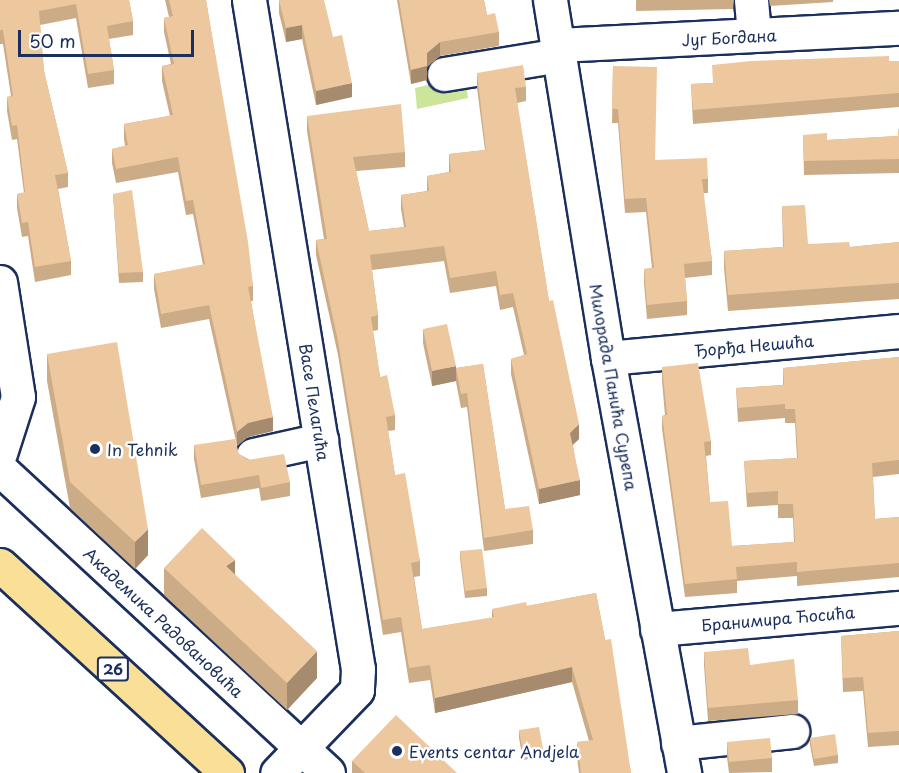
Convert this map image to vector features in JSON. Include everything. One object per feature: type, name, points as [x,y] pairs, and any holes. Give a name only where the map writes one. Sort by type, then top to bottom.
[{"type":"main road","name":"26","points":[[0,565],[227,773]]},
{"type":"street","name":"Васе Пелагића","points":[[249,0],[358,669],[357,690],[298,746],[277,773]]},
{"type":"street","name":"Милорада Панића Сурепа","points":[[550,0],[608,358],[681,758]]},
{"type":"street","points":[[751,0],[754,35]]},
{"type":"street","name":"Југ Богдана","points":[[444,74],[559,50],[754,35],[899,28]]},
{"type":"street","points":[[0,282],[18,397],[0,453]]},
{"type":"street","name":"Ђорђа Нешића","points":[[608,358],[899,331]]},
{"type":"street","points":[[253,455],[321,440]]},
{"type":"street","name":"Академика Радовановића","points":[[0,469],[328,773]]},
{"type":"street","name":"Бранимира Ћосића","points":[[657,629],[899,608]]},
{"type":"street","points":[[681,758],[792,731]]},
{"type":"green space","points":[[465,76],[468,98],[417,109],[415,88]]},
{"type":"building","points":[[0,0],[129,0],[133,21],[107,26],[114,70],[88,74],[76,4],[39,11],[44,71],[68,173],[55,175],[71,261],[35,267],[28,222],[22,223],[17,194],[25,192],[17,125],[12,126],[7,97],[13,96],[3,30],[0,30]]},
{"type":"building","points":[[169,0],[206,0],[248,242],[253,286],[248,287],[273,417],[248,423],[237,432],[209,305],[161,314],[154,274],[205,264],[193,200],[186,201],[178,157],[116,169],[112,149],[128,145],[124,124],[173,115],[162,66],[174,64],[164,18],[173,16]]},
{"type":"building","points":[[279,0],[324,0],[333,37],[342,35],[352,83],[316,91],[302,25],[286,28]]},
{"type":"building","points":[[399,0],[484,0],[487,15],[495,13],[499,32],[440,42],[427,53],[427,66],[411,70]]},
{"type":"building","points":[[889,56],[889,61],[899,61],[899,93],[693,110],[691,84],[713,83],[712,65],[751,61]]},
{"type":"building","points":[[523,65],[526,87],[515,88],[549,301],[553,300],[579,424],[570,433],[580,480],[539,489],[511,359],[527,354],[513,293],[500,295],[496,271],[450,278],[444,246],[370,255],[378,315],[371,317],[380,377],[387,375],[395,415],[386,417],[395,475],[405,473],[420,561],[411,563],[422,629],[494,617],[492,609],[526,602],[527,606],[596,593],[605,640],[611,639],[631,773],[581,773],[577,742],[593,740],[572,667],[435,698],[430,665],[409,668],[401,617],[383,620],[338,341],[316,240],[327,239],[307,116],[401,104],[405,152],[353,157],[369,231],[406,227],[401,195],[429,191],[427,176],[451,172],[449,154],[486,150],[477,73]]},
{"type":"building","points":[[613,66],[657,67],[655,160],[707,158],[708,179],[702,179],[712,261],[684,264],[687,301],[647,305],[644,269],[654,268],[646,198],[625,199],[618,109],[612,109]]},
{"type":"building","points":[[898,129],[899,159],[804,161],[803,135],[827,133],[827,140],[898,136]]},
{"type":"building","points":[[132,190],[143,272],[119,273],[113,194]]},
{"type":"building","points":[[805,205],[808,244],[849,242],[850,247],[899,242],[899,283],[728,295],[724,251],[784,247],[782,206]]},
{"type":"building","points":[[447,324],[456,366],[432,371],[423,329]]},
{"type":"building","name":"In Tehnik","points":[[117,342],[148,529],[135,542],[70,482],[47,354]]},
{"type":"building","points":[[899,357],[899,460],[872,463],[875,519],[899,517],[899,563],[797,572],[797,562],[736,567],[737,579],[685,584],[662,416],[667,415],[662,367],[698,363],[711,441],[704,442],[710,502],[728,501],[732,546],[795,542],[793,504],[778,504],[778,491],[747,493],[744,461],[798,458],[795,409],[785,409],[785,404],[738,408],[736,388],[784,385],[783,368]]},
{"type":"building","points":[[483,364],[505,509],[529,506],[533,530],[484,538],[467,393],[461,394],[456,368]]},
{"type":"building","points":[[235,439],[239,454],[248,460],[284,454],[290,482],[261,488],[259,475],[201,485],[194,445]]},
{"type":"building","points":[[202,528],[235,560],[226,566],[317,651],[287,683],[164,568]]},
{"type":"building","points":[[482,549],[487,588],[465,591],[460,551]]},
{"type":"building","points":[[899,631],[899,731],[868,733],[863,677],[843,678],[841,636]]},
{"type":"building","points":[[748,648],[750,665],[794,659],[798,700],[708,708],[704,652]]},
{"type":"building","points":[[396,715],[457,773],[365,773],[352,761]]},
{"type":"building","points":[[539,727],[543,749],[523,753],[519,730]]},
{"type":"building","points":[[835,734],[838,755],[814,759],[810,738]]},
{"type":"building","points":[[770,738],[772,758],[729,762],[727,742]]},
{"type":"place","name":"In Tehnik","points":[[95,449]]},
{"type":"place","name":"Events centar Andjela","points":[[397,751]]}]
